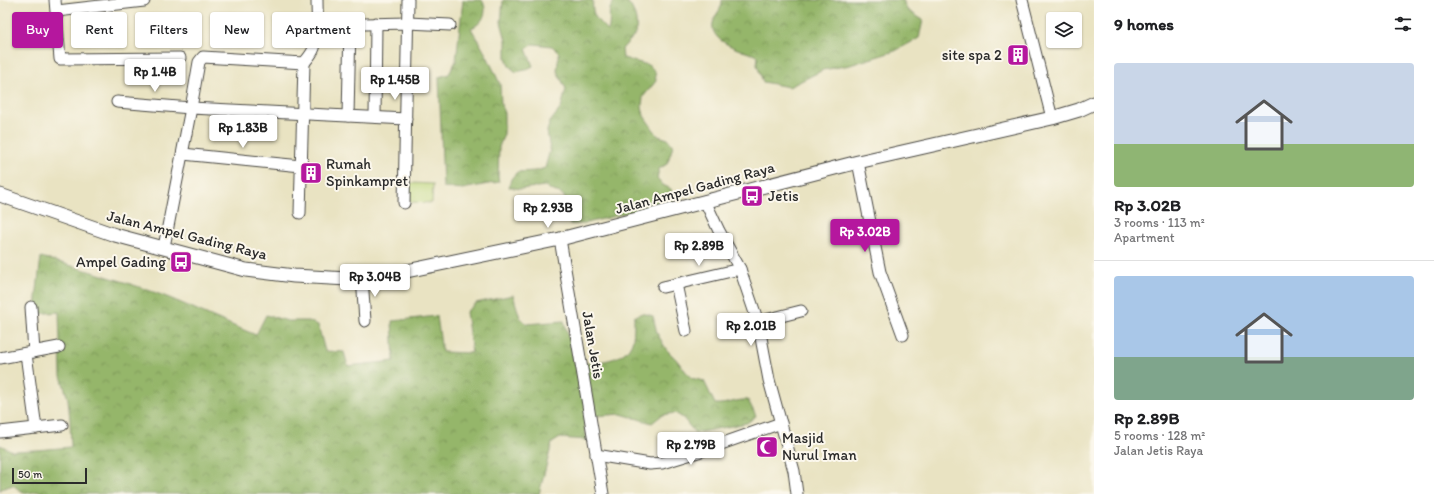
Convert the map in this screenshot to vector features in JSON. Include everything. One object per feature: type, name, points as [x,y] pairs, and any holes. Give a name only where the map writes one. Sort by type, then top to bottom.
[{"type":"main road","name":"Jalan Ampel Gading Raya","points":[[0,195],[115,235],[246,270],[294,276],[348,279],[397,273],[560,239],[858,162],[1052,118],[1079,110],[1094,103]]},
{"type":"street","points":[[300,213],[304,63],[315,47],[317,34],[317,0]]},
{"type":"street","points":[[404,203],[408,0]]},
{"type":"street","points":[[1022,0],[1052,118]]},
{"type":"street","points":[[144,1],[56,5],[60,59],[180,58]]},
{"type":"street","points":[[365,23],[408,23],[450,25]]},
{"type":"street","points":[[375,117],[376,23]]},
{"type":"street","points":[[348,116],[349,48]]},
{"type":"street","points":[[164,247],[183,154],[199,62],[203,57],[304,63]]},
{"type":"street","points":[[117,102],[191,108],[406,118]]},
{"type":"street","points":[[183,154],[301,166]]},
{"type":"street","points":[[858,162],[880,272],[903,335]]},
{"type":"street","points":[[705,201],[719,231],[740,269],[758,322],[769,380],[794,471],[797,494]]},
{"type":"street","name":"Jalan Jetis","points":[[560,239],[603,494]]},
{"type":"street","points":[[663,288],[740,269]]},
{"type":"street","points":[[362,277],[365,320]]},
{"type":"street","points":[[676,284],[686,331]]},
{"type":"street","points":[[31,307],[30,353],[36,428]]},
{"type":"street","points":[[758,322],[801,311]]},
{"type":"street","points":[[0,358],[59,347]]},
{"type":"street","points":[[596,455],[650,464],[662,463],[781,423]]},
{"type":"street","points":[[0,432],[62,425]]},
{"type":"green space","points":[[463,0],[482,0],[484,4],[484,17],[479,23],[471,28],[488,58],[500,84],[501,104],[504,113],[504,134],[499,147],[499,182],[462,189],[443,187],[439,77],[449,74],[456,61]]},
{"type":"green space","points":[[503,0],[593,0],[594,14],[608,31],[611,7],[616,0],[625,0],[631,6],[636,20],[636,30],[634,36],[622,49],[623,58],[648,65],[655,71],[656,81],[643,97],[642,106],[644,116],[658,136],[668,139],[673,146],[667,164],[659,169],[657,178],[663,185],[671,189],[673,201],[583,224],[570,224],[564,196],[559,192],[552,191],[545,186],[520,189],[509,187],[511,179],[517,172],[536,171],[545,168],[550,150],[547,131],[550,122],[561,108],[566,89],[557,71],[559,53],[552,46],[534,44],[526,49],[533,66],[525,70],[516,72],[509,66],[506,58],[506,40],[501,22]]},
{"type":"green space","points":[[722,0],[903,0],[907,10],[923,20],[919,38],[895,51],[850,65],[823,70],[789,87],[763,82],[757,65],[758,56],[727,44],[720,40],[715,34],[713,28],[714,20],[721,6]]},
{"type":"green space","points":[[410,183],[433,184],[432,203],[409,202]]},
{"type":"green space","points":[[41,257],[140,287],[256,335],[266,315],[288,321],[308,321],[318,325],[325,351],[344,352],[348,366],[394,361],[392,321],[437,316],[442,352],[472,353],[466,312],[476,303],[513,295],[520,318],[527,324],[564,321],[575,365],[601,362],[617,357],[630,347],[633,339],[634,317],[642,313],[653,316],[657,333],[666,349],[691,378],[704,381],[715,404],[748,400],[756,416],[747,423],[695,433],[683,418],[675,413],[662,415],[652,423],[621,414],[595,416],[584,423],[587,440],[560,438],[552,443],[539,494],[46,494],[39,491],[31,493],[25,492],[13,485],[1,489],[0,491],[0,445],[12,451],[71,447],[68,399],[61,376],[59,312],[35,314]]},
{"type":"place","name":"site spa 2","points":[[1018,55]]},
{"type":"place","name":"Rumah Spinkampret","points":[[311,173]]},
{"type":"place","name":"Jetis","points":[[752,196]]},
{"type":"place","name":"Ampel Gading","points":[[181,262]]},
{"type":"place","name":"Masjid Nurul Iman","points":[[767,447]]}]
